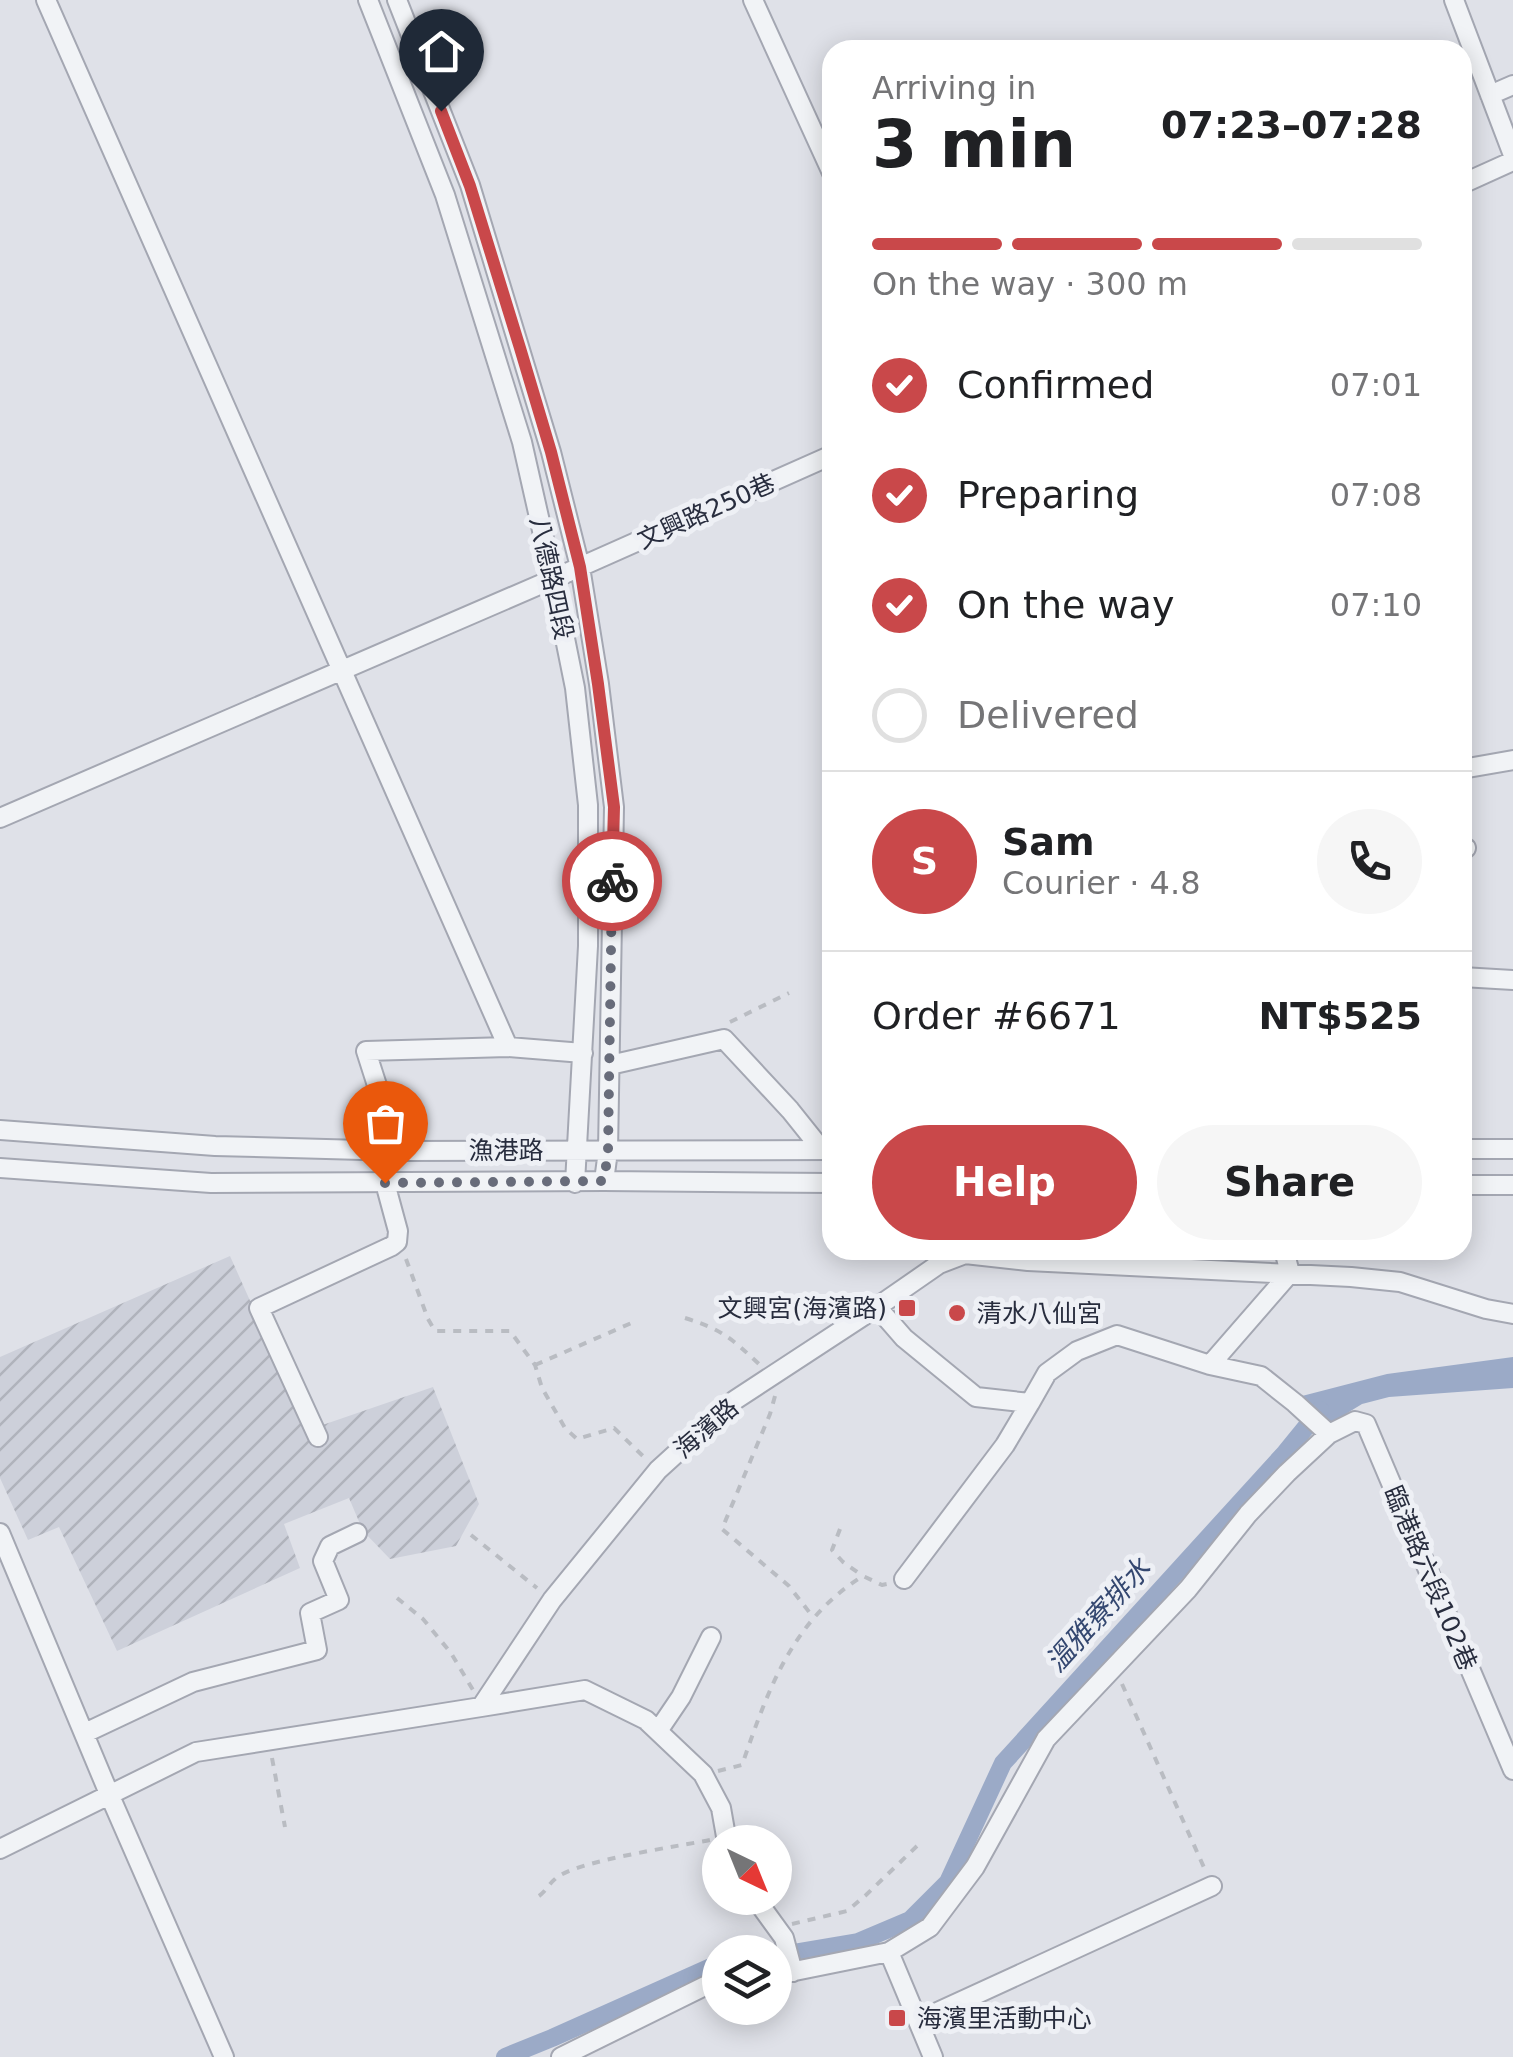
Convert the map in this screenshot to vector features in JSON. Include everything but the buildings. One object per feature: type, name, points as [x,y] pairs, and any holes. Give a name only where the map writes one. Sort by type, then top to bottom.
[{"type":"street","points":[[46,0],[508,1047]]},
{"type":"street","name":"八德路四段","points":[[368,0],[445,195],[522,442],[575,688],[588,806],[588,946],[576,1182]]},
{"type":"street","name":"八德路四段","points":[[397,0],[470,186],[546,435],[580,567],[614,807],[608,1151],[604,1181]]},
{"type":"street","points":[[753,0],[822,151]]},
{"type":"street","points":[[1454,0],[1469,40]]},
{"type":"street","points":[[1472,48],[1513,158],[1472,179]]},
{"type":"street","points":[[1490,95],[1513,86]]},
{"type":"street","points":[[445,195],[470,186]]},
{"type":"street","name":"文興路250巷","points":[[0,818],[822,459]]},
{"type":"street","points":[[566,645],[591,638]]},
{"type":"street","points":[[1472,767],[1513,760]]},
{"type":"street","points":[[1472,978],[1513,980]]},
{"type":"street","points":[[610,1064],[724,1039],[822,1144]]},
{"type":"street","points":[[398,1152],[366,1051],[508,1047],[583,1053]]},
{"type":"street","name":"漁港路","points":[[0,1130],[215,1146],[398,1152],[822,1150]]},
{"type":"street","points":[[1472,1149],[1513,1149]]},
{"type":"street","name":"漁港路","points":[[0,1168],[212,1183],[822,1184]]},
{"type":"street","points":[[318,1436],[259,1308],[398,1242],[385,1183]]},
{"type":"street","points":[[1472,1184],[1513,1185]]},
{"type":"street","name":"海濱路","points":[[480,1706],[552,1600],[658,1470],[735,1400],[948,1260]]},
{"type":"street","name":"海濱路","points":[[1021,1260],[1400,1282],[1486,1310],[1513,1314]]},
{"type":"street","points":[[1210,1365],[1290,1274],[1286,1260]]},
{"type":"street","points":[[877,1307],[904,1338],[976,1397],[1030,1403]]},
{"type":"street","points":[[792,1969],[889,1952],[930,1926],[976,1867],[1046,1739],[1188,1589],[1248,1514],[1329,1434],[1261,1376],[1210,1365],[1117,1335],[1077,1352],[1048,1372],[1005,1445],[904,1579]]},
{"type":"street","name":"臨港路六段102巷","points":[[1329,1434],[1355,1421],[1366,1424],[1513,1770]]},
{"type":"street","points":[[85,1732],[193,1682],[317,1650],[310,1613],[339,1600],[322,1561],[330,1546],[357,1533]]},
{"type":"street","points":[[0,1534],[224,2057]]},
{"type":"street","points":[[658,1731],[711,1638]]},
{"type":"street","points":[[0,1849],[196,1752],[585,1690],[646,1720],[703,1774],[720,1808],[723,1825]]},
{"type":"street","points":[[918,2021],[1212,1886]]},
{"type":"street","points":[[768,1915],[781,1935]]},
{"type":"street","points":[[889,1952],[932,2057]]},
{"type":"street","points":[[561,2057],[702,1986]]},
{"type":"path","points":[[719,1041],[717,1029],[789,993]]},
{"type":"path","points":[[398,1242],[435,1330],[510,1330],[535,1366],[542,1388],[565,1428],[577,1438],[614,1428],[658,1470]]},
{"type":"path","points":[[685,1318],[714,1327],[777,1373],[770,1414],[722,1529],[790,1586],[813,1616]]},
{"type":"path","points":[[535,1366],[636,1321]]},
{"type":"path","points":[[840,1530],[832,1550],[843,1562],[882,1584],[904,1579]]},
{"type":"path","points":[[471,1535],[552,1600]]},
{"type":"path","points":[[703,1774],[742,1765],[780,1664],[813,1616],[864,1576]]},
{"type":"path","points":[[398,1598],[424,1618],[451,1654],[480,1706]]},
{"type":"path","points":[[1114,1666],[1212,1886]]},
{"type":"path","points":[[269,1740],[286,1828]]},
{"type":"path","points":[[539,1896],[556,1878],[587,1865],[702,1844]]},
{"type":"path","points":[[781,1932],[847,1910],[917,1846]]},
{"type":"shaded area","points":[[230,1256],[308,1430],[433,1387],[479,1504],[456,1546],[390,1559],[363,1531],[349,1498],[284,1524],[300,1568],[117,1651],[59,1527],[28,1540],[0,1478],[0,1357]]},
{"type":"water","points":[[1513,1357],[1513,1388],[1389,1397],[1362,1404],[1331,1423],[1326,1423],[1301,1399],[1387,1374]]},
{"type":"waterway","name":"溫雅寮排水","points":[[792,1953],[858,1942],[910,1920],[948,1882],[1003,1763],[1320,1410]]},
{"type":"waterway","name":"溫雅寮排水","points":[[505,2057],[702,1971]]},
{"type":"way so far","points":[[385,1183],[604,1181],[608,1151],[612,881]]},
{"type":"place","name":"文興宮(海濱路)","points":[[907,1308]]},
{"type":"place","name":"清水八仙宮","points":[[957,1313]]},
{"type":"place","name":"海濱里活動中心","points":[[897,2018]]},
{"type":"route","points":[[441,111],[470,186],[520,348],[580,567],[614,807],[612,881]]}]
